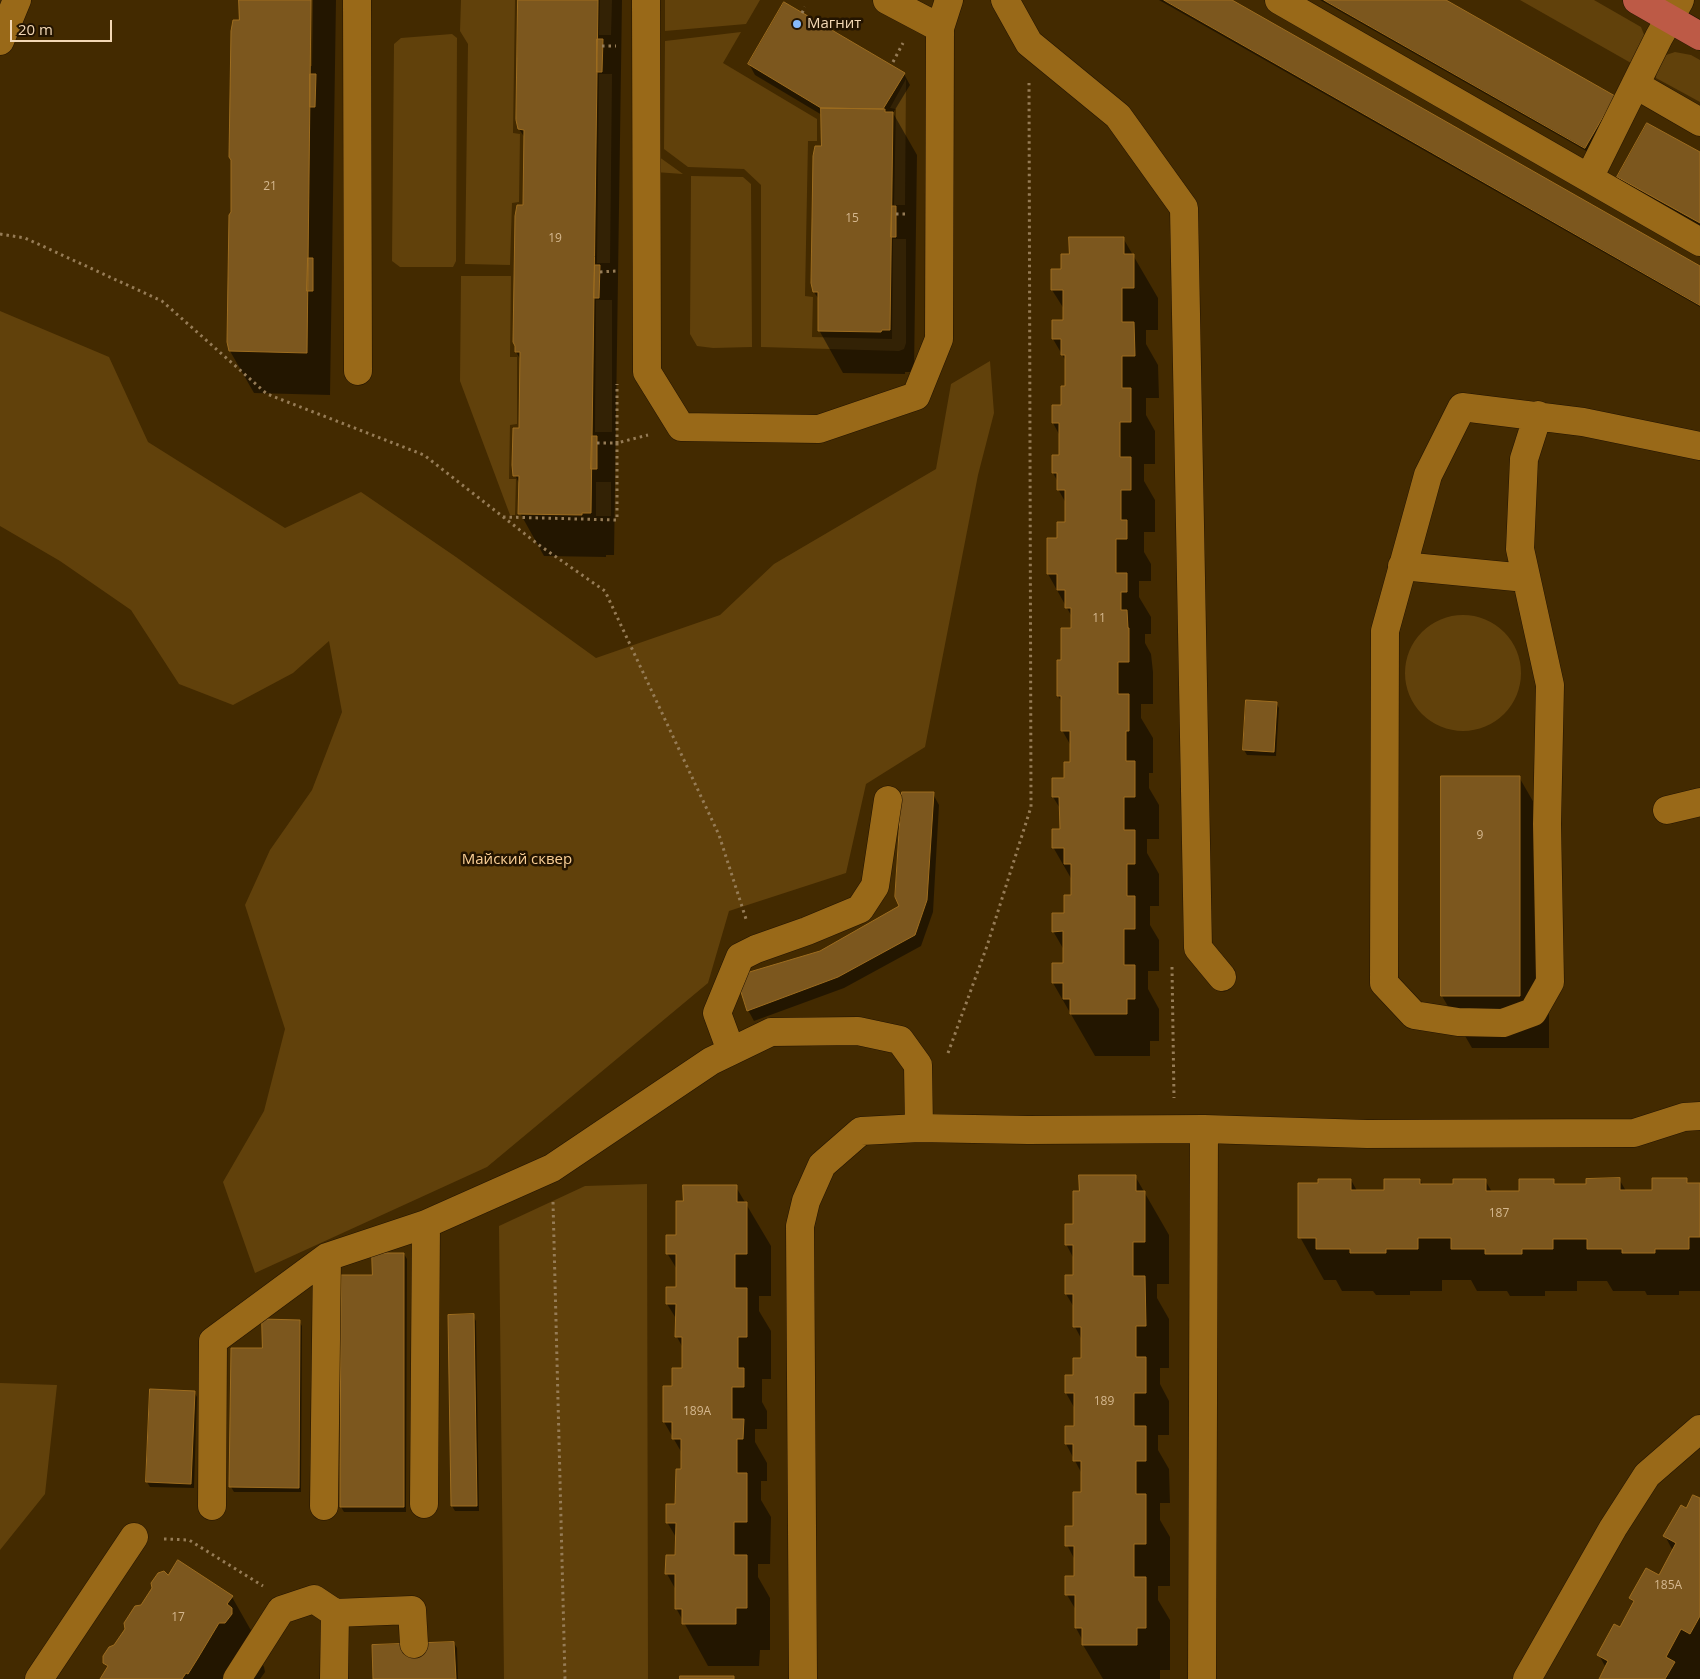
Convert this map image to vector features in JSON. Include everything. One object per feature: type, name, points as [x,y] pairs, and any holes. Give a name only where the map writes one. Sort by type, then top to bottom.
[{"type":"main road","points":[[1637,0],[1674,9],[1700,36]]},
{"type":"lane","points":[[0,41],[17,0]]},
{"type":"lane","points":[[357,0],[358,371]]},
{"type":"lane","points":[[646,0],[647,372],[681,427],[819,429],[916,396],[939,339],[940,28],[949,0]]},
{"type":"lane","points":[[886,0],[940,28]]},
{"type":"lane","points":[[1005,0],[1029,43],[1118,116],[1184,208],[1198,948],[1222,977]]},
{"type":"lane","points":[[1279,0],[1700,242]]},
{"type":"lane","points":[[1589,178],[1658,37],[1674,9]]},
{"type":"lane","points":[[1636,85],[1700,122]]},
{"type":"lane","points":[[1538,415],[1524,459],[1520,549],[1550,685],[1547,824],[1550,982],[1533,1012],[1503,1023],[1458,1022],[1414,1014],[1384,983],[1385,631],[1428,475],[1462,408],[1538,415],[1583,422],[1700,446]]},
{"type":"lane","points":[[1402,566],[1526,578]]},
{"type":"lane","points":[[731,1051],[717,1013],[740,957],[860,909],[874,886],[888,800]]},
{"type":"lane","points":[[1667,810],[1700,802]]},
{"type":"lane","points":[[212,1506],[213,1341],[327,1257],[426,1224],[552,1168],[711,1060],[771,1032],[858,1031],[900,1040],[918,1065],[919,1128]]},
{"type":"lane","points":[[803,1679],[800,1226],[806,1201],[822,1165],[861,1131],[919,1128],[1028,1130],[1204,1129],[1366,1134],[1634,1133],[1684,1117],[1700,1116]]},
{"type":"lane","points":[[1202,1679],[1204,1129]]},
{"type":"lane","points":[[424,1504],[426,1224]]},
{"type":"lane","points":[[324,1506],[327,1257]]},
{"type":"lane","points":[[1527,1679],[1613,1528],[1647,1474],[1700,1429]]},
{"type":"lane","points":[[39,1679],[134,1537]]},
{"type":"lane","points":[[237,1679],[281,1610],[314,1599],[335,1612],[412,1610],[414,1644]]},
{"type":"lane","points":[[334,1679],[335,1612]]},
{"type":"path","points":[[802,13],[805,6]]},
{"type":"path","points":[[919,1091],[945,1061],[987,946],[1031,807],[1029,43]]},
{"type":"path","points":[[896,214],[911,214]]},
{"type":"path","points":[[0,234],[25,238],[162,301],[267,394],[424,455],[539,545],[606,591],[719,834],[756,949]]},
{"type":"path","points":[[503,516],[617,520],[617,443],[681,427]]},
{"type":"path","points":[[1172,958],[1175,1129]]},
{"type":"path","points":[[552,1168],[565,1679]]},
{"type":"path","points":[[134,1537],[189,1540],[263,1586],[281,1610]]},
{"type":"green space","points":[[461,0],[515,0],[513,133],[520,134],[519,202],[512,203],[510,265],[465,264],[468,44],[460,31]]},
{"type":"green space","points":[[600,0],[612,0],[611,35],[599,35]]},
{"type":"green space","points":[[665,0],[760,0],[746,24],[665,31]]},
{"type":"green space","points":[[1520,0],[1594,0],[1641,27],[1645,37],[1631,63]]},
{"type":"green space","points":[[741,32],[723,63],[817,119],[817,141],[808,141],[805,296],[813,297],[812,337],[892,339],[893,239],[906,239],[906,343],[904,349],[899,351],[761,347],[761,185],[744,169],[688,167],[664,149],[665,41]]},
{"type":"green space","points":[[452,34],[457,38],[456,261],[453,267],[400,267],[392,261],[394,44],[401,38]]},
{"type":"green space","points":[[1675,52],[1691,55],[1700,60],[1700,102],[1656,78],[1657,64],[1666,55]]},
{"type":"green space","points":[[599,74],[612,74],[610,263],[597,263]]},
{"type":"green space","points":[[906,79],[905,205],[894,205],[896,109],[890,108]]},
{"type":"green space","points":[[655,154],[683,174],[655,172]]},
{"type":"green space","points":[[691,176],[743,177],[751,184],[752,347],[713,348],[697,346],[690,334]]},
{"type":"green space","points":[[461,276],[511,276],[510,357],[517,357],[517,424],[510,425],[509,479],[516,479],[515,515],[510,515],[460,381]]},
{"type":"green space","points":[[596,300],[612,300],[612,432],[595,432]]},
{"type":"green space","name":"Майский сквер","points":[[0,311],[109,357],[148,442],[285,528],[361,492],[456,557],[596,658],[720,615],[774,564],[936,469],[951,384],[990,361],[994,413],[978,475],[925,747],[866,784],[846,873],[729,911],[708,983],[487,1167],[255,1273],[223,1182],[264,1111],[285,1029],[245,905],[270,850],[312,790],[342,712],[329,641],[293,673],[233,705],[179,684],[131,610],[60,561],[0,526]]},
{"type":"green space","points":[[596,482],[611,482],[611,516],[596,516]]},
{"type":"green space","points":[[1463,615],[1485,619],[1504,632],[1517,651],[1521,673],[1517,695],[1504,714],[1485,727],[1463,731],[1441,727],[1422,714],[1409,695],[1405,673],[1409,651],[1422,632],[1441,619]]},
{"type":"green space","points":[[647,1184],[648,1679],[504,1679],[499,1226],[585,1186]]},
{"type":"green space","points":[[0,1383],[57,1385],[45,1494],[0,1550]]},
{"type":"building","points":[[239,0],[311,0],[307,353],[229,351],[227,342],[229,215],[231,212],[231,160],[229,157],[231,31],[233,20],[239,20]]},
{"type":"building","points":[[518,0],[598,0],[591,513],[582,513],[582,515],[518,514],[519,476],[513,476],[513,428],[519,428],[520,352],[515,352],[513,342],[515,216],[517,205],[523,205],[524,130],[518,129],[516,120]]},
{"type":"building","points":[[1164,0],[1232,0],[1700,266],[1700,305]]},
{"type":"building","points":[[1324,0],[1446,0],[1615,96],[1585,148]]},
{"type":"building","points":[[784,2],[905,73],[883,109],[821,108],[748,64]]},
{"type":"building","points":[[597,39],[603,39],[602,72],[597,72]]},
{"type":"building","points":[[310,74],[316,74],[315,107],[310,107]]},
{"type":"building","points":[[821,108],[885,109],[885,112],[893,112],[890,330],[882,330],[881,332],[818,331],[818,292],[813,292],[811,283],[813,156],[815,146],[821,146]]},
{"type":"building","points":[[1647,123],[1700,152],[1700,223],[1617,177]]},
{"type":"building","points":[[892,206],[896,206],[896,237],[891,237]]},
{"type":"building","points":[[1069,237],[1124,237],[1124,254],[1134,254],[1134,288],[1122,288],[1122,322],[1134,322],[1135,356],[1122,356],[1122,388],[1131,388],[1131,422],[1120,422],[1120,457],[1131,457],[1131,490],[1121,490],[1121,520],[1127,520],[1127,539],[1116,539],[1116,573],[1127,573],[1127,592],[1121,592],[1121,610],[1127,610],[1129,628],[1129,662],[1118,662],[1118,694],[1129,694],[1129,731],[1126,731],[1126,761],[1135,761],[1135,797],[1124,797],[1124,830],[1135,830],[1135,864],[1127,864],[1127,896],[1135,896],[1135,929],[1124,929],[1124,965],[1135,965],[1135,999],[1127,999],[1127,1014],[1070,1014],[1070,999],[1063,999],[1063,983],[1052,983],[1052,963],[1063,963],[1063,931],[1052,932],[1052,913],[1064,913],[1064,895],[1071,895],[1071,864],[1064,864],[1064,848],[1052,848],[1052,829],[1060,829],[1059,797],[1052,797],[1052,778],[1064,778],[1064,762],[1070,762],[1070,731],[1061,731],[1061,696],[1057,696],[1057,660],[1061,660],[1061,628],[1071,628],[1071,608],[1065,608],[1065,590],[1057,590],[1057,574],[1047,574],[1047,538],[1057,538],[1057,522],[1065,522],[1065,490],[1057,490],[1057,473],[1052,473],[1052,455],[1059,455],[1059,423],[1052,423],[1052,405],[1061,405],[1061,386],[1065,386],[1065,355],[1061,355],[1061,339],[1052,339],[1052,320],[1063,320],[1063,290],[1051,290],[1051,269],[1061,269],[1061,254],[1069,254]]},
{"type":"building","points":[[308,258],[313,258],[313,291],[307,291]]},
{"type":"building","points":[[595,265],[600,265],[599,298],[594,298]]},
{"type":"building","points":[[592,436],[597,436],[597,469],[591,469]]},
{"type":"building","points":[[1246,700],[1277,702],[1274,752],[1243,750]]},
{"type":"building","points":[[1441,776],[1520,776],[1520,996],[1441,996]]},
{"type":"building","points":[[902,792],[934,792],[927,900],[915,935],[838,977],[747,1011],[736,976],[820,951],[899,906],[895,897]]},
{"type":"building","points":[[1079,1175],[1136,1175],[1136,1191],[1145,1191],[1145,1242],[1133,1242],[1133,1276],[1145,1276],[1146,1326],[1136,1326],[1136,1357],[1146,1357],[1146,1393],[1134,1393],[1134,1426],[1146,1426],[1146,1461],[1136,1461],[1136,1494],[1146,1494],[1146,1544],[1134,1544],[1134,1577],[1146,1577],[1146,1628],[1137,1628],[1137,1645],[1082,1645],[1082,1628],[1075,1628],[1075,1595],[1065,1595],[1065,1576],[1074,1576],[1074,1546],[1065,1546],[1065,1526],[1073,1526],[1073,1492],[1081,1492],[1081,1461],[1073,1461],[1073,1444],[1065,1444],[1065,1426],[1074,1426],[1074,1393],[1065,1393],[1065,1375],[1073,1375],[1073,1358],[1081,1358],[1081,1327],[1073,1327],[1073,1294],[1065,1294],[1065,1275],[1073,1275],[1073,1245],[1065,1245],[1065,1224],[1073,1224],[1073,1191],[1079,1191]]},
{"type":"building","points":[[1620,1178],[1620,1190],[1652,1190],[1652,1178],[1687,1178],[1687,1183],[1700,1183],[1700,1237],[1689,1237],[1689,1249],[1655,1249],[1655,1253],[1622,1253],[1622,1249],[1587,1249],[1587,1239],[1553,1239],[1553,1249],[1522,1249],[1522,1254],[1485,1254],[1485,1249],[1451,1249],[1451,1238],[1418,1238],[1418,1249],[1386,1249],[1386,1253],[1350,1253],[1350,1249],[1316,1249],[1316,1238],[1298,1238],[1298,1183],[1318,1183],[1318,1179],[1351,1179],[1351,1190],[1384,1190],[1384,1179],[1420,1179],[1420,1184],[1453,1184],[1453,1179],[1486,1179],[1486,1191],[1519,1191],[1519,1179],[1554,1179],[1554,1184],[1586,1184],[1586,1179]]},
{"type":"building","points":[[683,1185],[737,1185],[737,1202],[747,1202],[747,1254],[735,1254],[735,1288],[747,1288],[747,1337],[738,1337],[738,1368],[744,1368],[744,1387],[732,1387],[732,1419],[744,1419],[743,1439],[737,1439],[737,1473],[747,1473],[747,1522],[734,1522],[734,1555],[747,1555],[747,1608],[736,1608],[736,1624],[682,1624],[682,1609],[675,1609],[675,1574],[665,1574],[666,1555],[675,1555],[676,1523],[666,1523],[666,1504],[675,1504],[676,1469],[681,1469],[681,1439],[672,1439],[672,1422],[663,1422],[663,1386],[672,1386],[672,1368],[682,1368],[682,1337],[675,1337],[676,1304],[666,1304],[666,1287],[676,1287],[676,1254],[666,1254],[666,1235],[676,1235],[676,1201],[683,1201]]},
{"type":"building","points":[[372,1253],[404,1253],[404,1507],[340,1507],[341,1275],[372,1275]]},
{"type":"building","points":[[474,1314],[477,1506],[451,1506],[448,1315]]},
{"type":"building","points":[[262,1319],[300,1320],[299,1488],[229,1487],[231,1348],[262,1348]]},
{"type":"building","points":[[150,1389],[195,1391],[191,1484],[146,1482]]},
{"type":"building","points":[[1693,1495],[1700,1498],[1700,1616],[1690,1634],[1681,1629],[1666,1657],[1675,1662],[1665,1679],[1599,1679],[1608,1661],[1597,1655],[1614,1624],[1620,1627],[1634,1601],[1629,1598],[1646,1568],[1659,1575],[1676,1543],[1663,1536],[1681,1505],[1686,1508]]},
{"type":"building","points":[[178,1560],[233,1596],[227,1604],[232,1608],[232,1614],[225,1623],[219,1623],[188,1674],[186,1673],[182,1679],[100,1679],[108,1666],[103,1663],[103,1656],[109,1647],[114,1645],[125,1629],[124,1623],[135,1606],[141,1605],[152,1588],[151,1583],[158,1573],[164,1571],[168,1575]]},
{"type":"building","points":[[454,1642],[456,1679],[373,1679],[372,1645]]},
{"type":"building","points":[[680,1676],[734,1676],[734,1679],[680,1679]]},
{"type":"place","name":"Магнит","points":[[797,24]]}]
